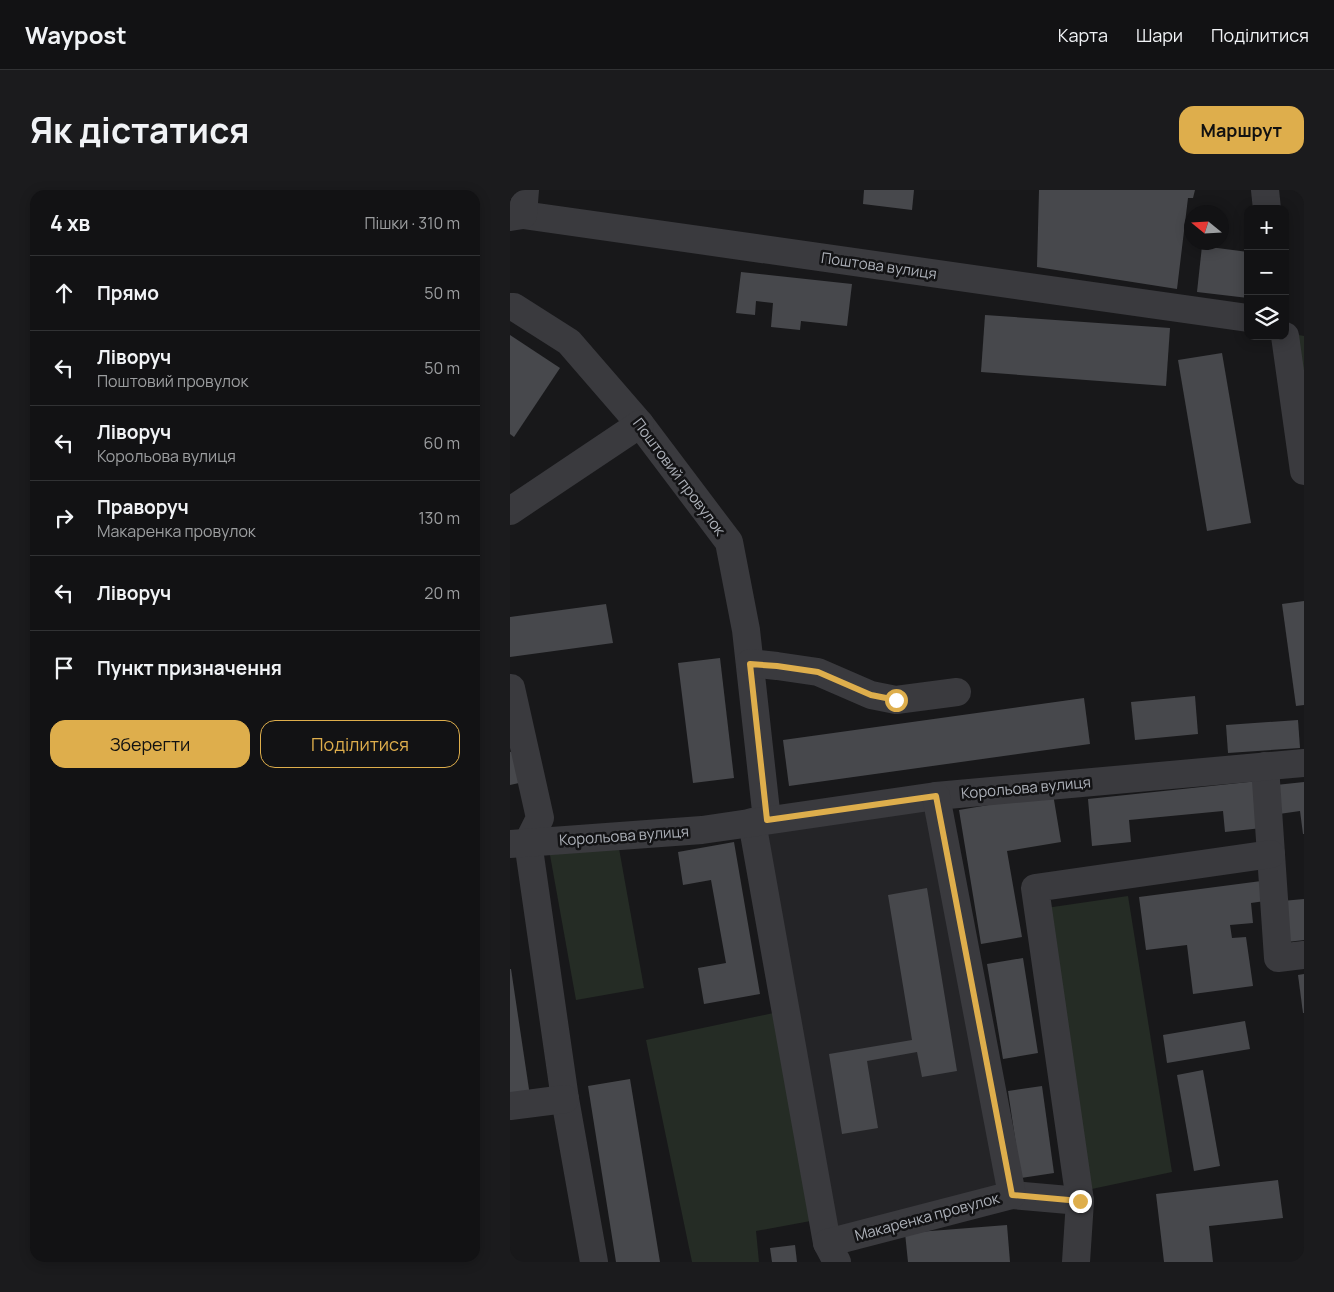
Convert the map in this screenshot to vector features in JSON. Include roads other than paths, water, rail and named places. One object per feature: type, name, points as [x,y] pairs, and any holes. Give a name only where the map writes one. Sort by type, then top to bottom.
[{"type":"street","points":[[1265,190],[1267,205]]},
{"type":"street","name":"Поштова вулиця","points":[[517,208],[1244,317]]},
{"type":"street","name":"Поштовий провулок","points":[[510,307],[514,307],[569,342],[640,424],[729,542],[746,630],[750,664],[759,821]]},
{"type":"street","points":[[1289,325],[1304,328]]},
{"type":"street","points":[[1286,340],[1304,472]]},
{"type":"street","points":[[510,511],[640,424]]},
{"type":"street","points":[[750,664],[818,672],[871,695],[896,700],[957,692]]},
{"type":"street","points":[[510,688],[540,818],[519,843],[594,1262]]},
{"type":"street","name":"Корольова вулиця","points":[[519,843],[702,830],[936,796],[1304,764]]},
{"type":"street","points":[[1266,766],[1278,958],[1304,954]]},
{"type":"street","name":"Макаренка провулок","points":[[759,821],[832,1253],[1012,1195],[936,796]]},
{"type":"street","points":[[1076,1262],[1080,1201],[1034,888],[1271,854]]},
{"type":"street","points":[[510,1106],[566,1099]]},
{"type":"street","points":[[1012,1195],[1080,1201]]}]
